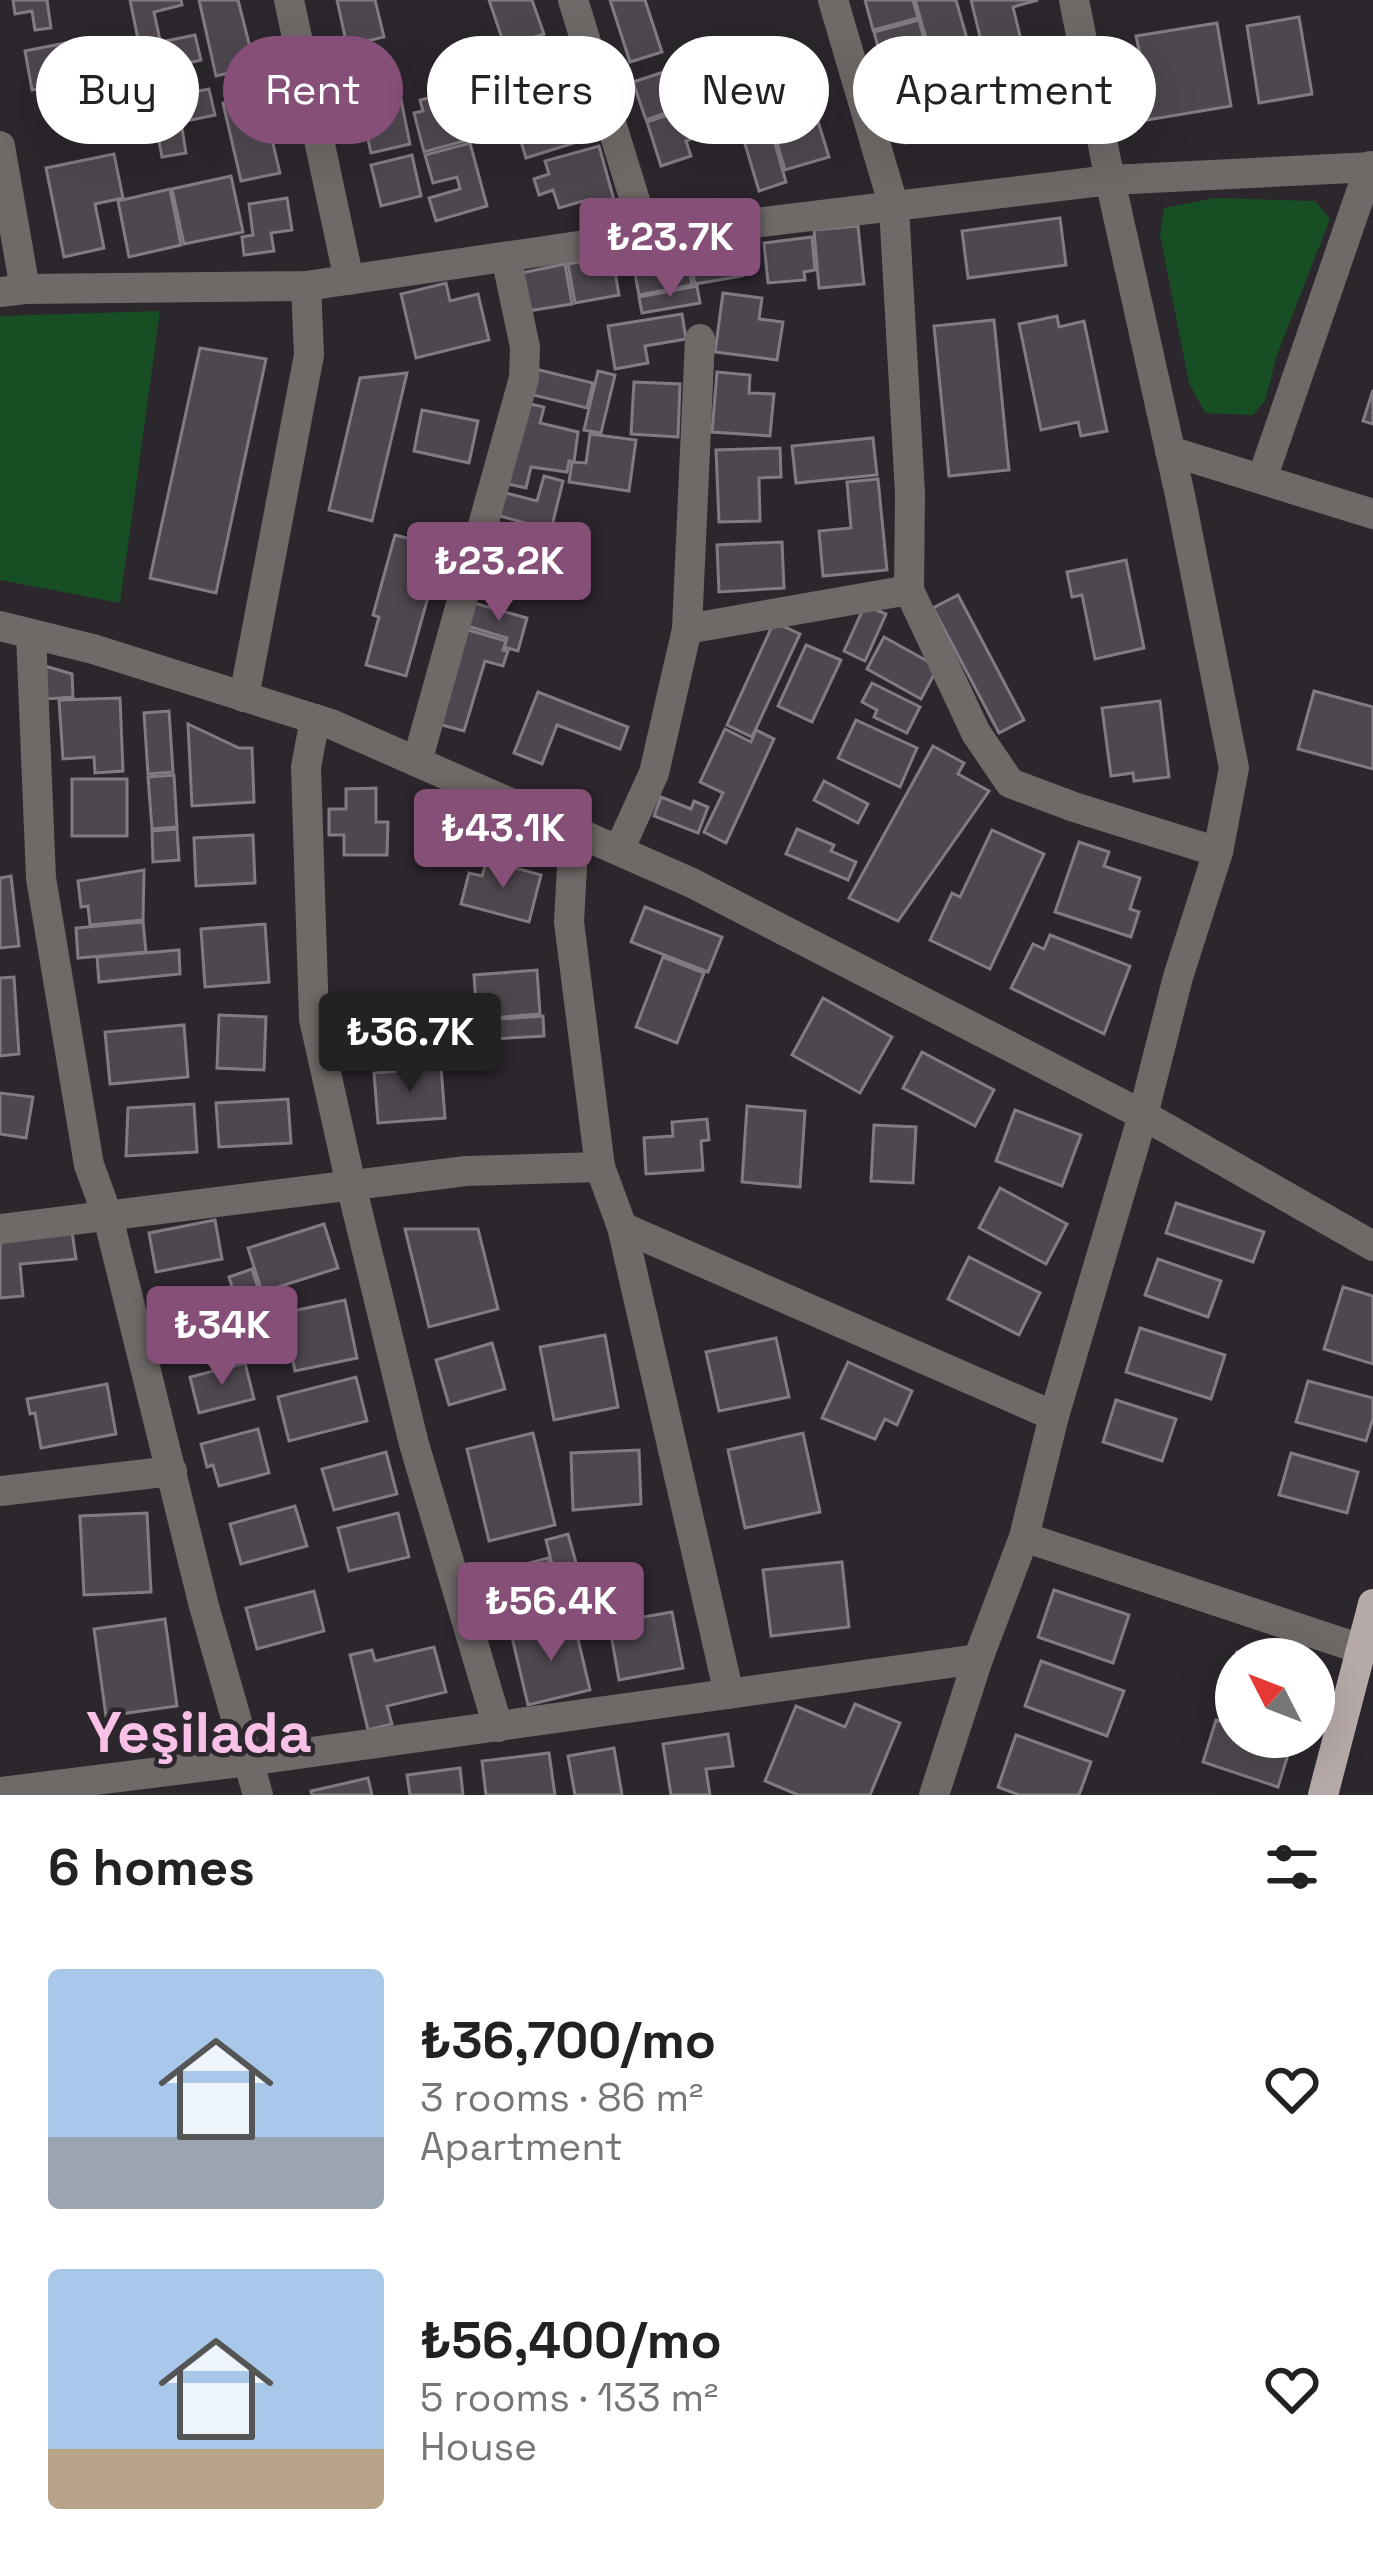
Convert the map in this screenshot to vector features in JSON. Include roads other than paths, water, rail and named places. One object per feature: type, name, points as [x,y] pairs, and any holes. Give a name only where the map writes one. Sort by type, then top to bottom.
[{"type":"main road","points":[[1323,1795],[1373,1604]]},
{"type":"street","points":[[290,0],[349,280]]},
{"type":"street","points":[[573,0],[646,236]]},
{"type":"street","points":[[833,0],[893,207],[910,493],[909,590],[976,733],[1010,783],[1218,852]]},
{"type":"street","points":[[934,1795],[1024,1537],[1178,977],[1218,852],[1234,767],[1075,0]]},
{"type":"street","points":[[0,146],[12,290],[306,286],[646,236],[1110,180],[1371,166],[1262,479]]},
{"type":"street","points":[[417,762],[524,378],[525,346],[506,256]]},
{"type":"street","points":[[244,697],[309,356],[306,286]]},
{"type":"street","points":[[619,850],[654,773],[687,628],[700,339]]},
{"type":"street","points":[[1170,451],[1373,514]]},
{"type":"street","points":[[687,628],[909,590]]},
{"type":"street","points":[[0,626],[93,649],[315,719],[619,850],[1143,1115],[1373,1246]]},
{"type":"street","points":[[32,634],[41,878],[88,1165],[108,1216],[204,1606],[258,1795]]},
{"type":"street","points":[[315,719],[306,766],[314,1019],[414,1444],[498,1727]]},
{"type":"street","points":[[574,831],[569,922],[600,1166],[622,1227],[730,1694]]},
{"type":"street","points":[[0,1228],[466,1171],[600,1166]]},
{"type":"street","points":[[622,1227],[1054,1416]]},
{"type":"street","points":[[0,1491],[172,1471]]},
{"type":"street","points":[[1024,1537],[1361,1649]]},
{"type":"street","points":[[0,1792],[113,1787],[248,1761],[978,1659]]},
{"type":"district","name":"Yeşilada","points":[[199,1732]]}]
